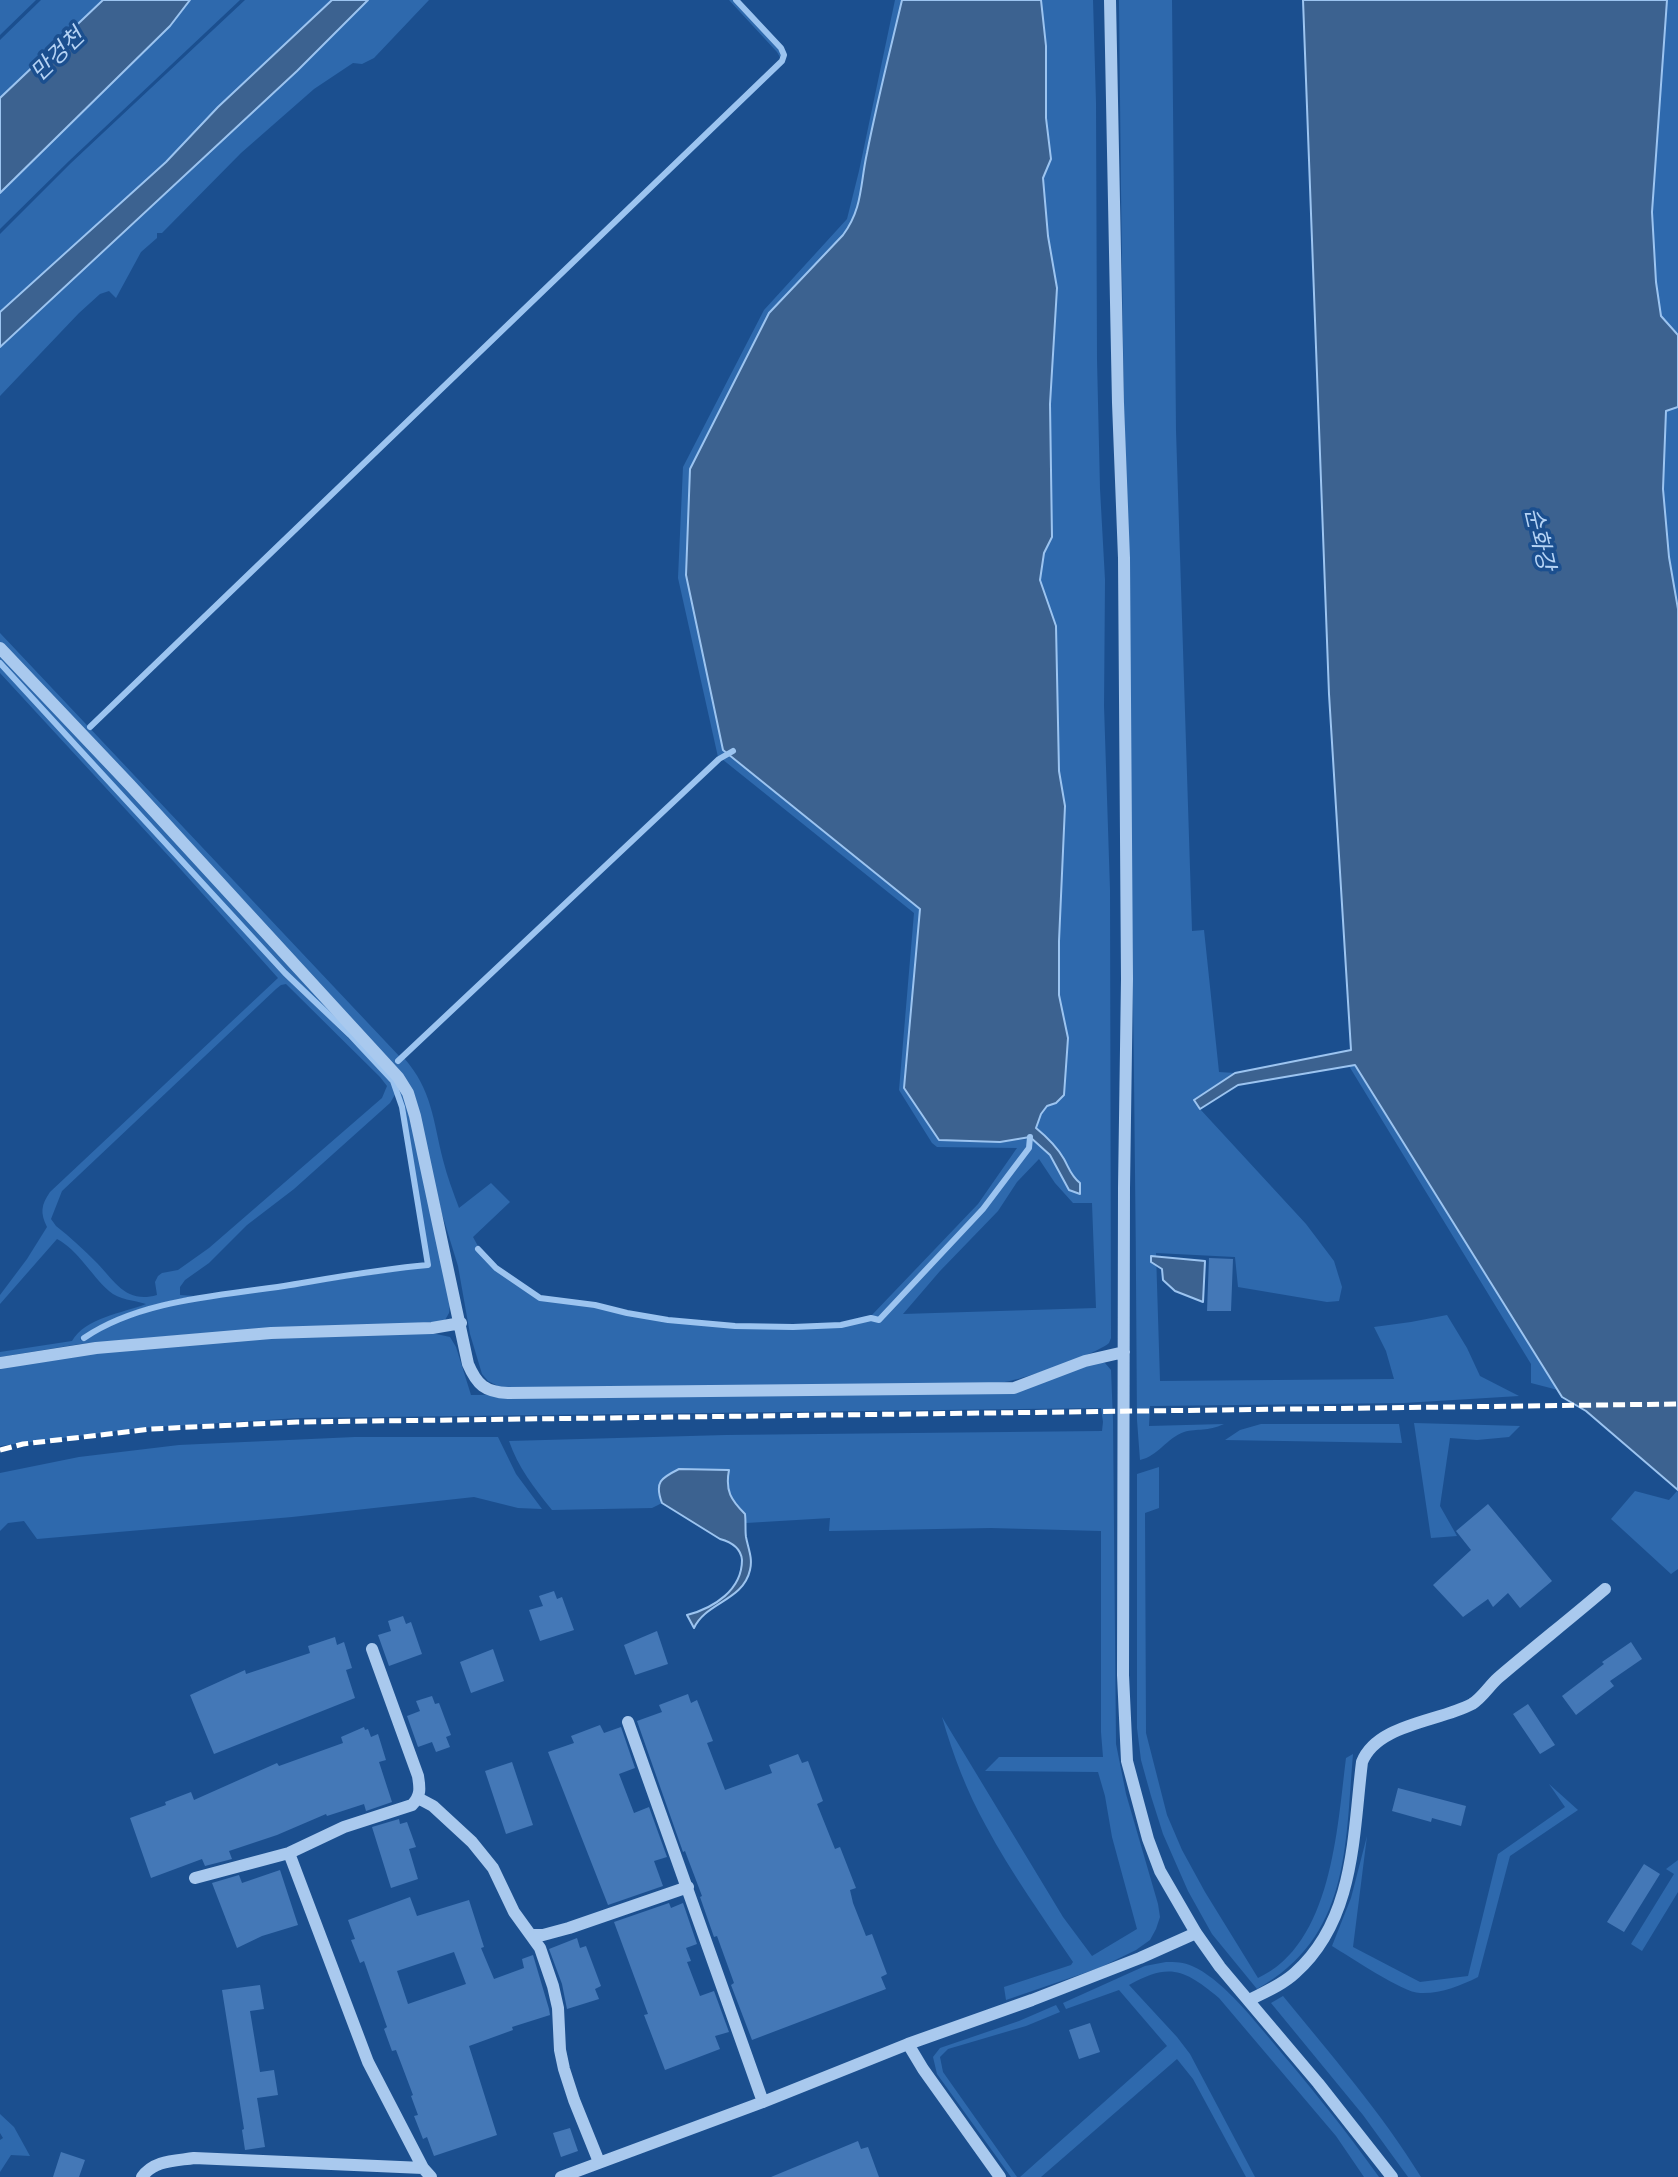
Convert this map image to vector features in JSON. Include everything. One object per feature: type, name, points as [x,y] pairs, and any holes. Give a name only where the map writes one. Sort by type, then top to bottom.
[{"type":"street","points":[[1110,0],[1118,403],[1124,558],[1127,979],[1123,1675],[1127,1762],[1148,1839],[1160,1871],[1195,1933],[1220,1968],[1318,2082],[1392,2177]]},
{"type":"street","points":[[0,648],[398,1076],[408,1093],[415,1116],[468,1364],[475,1380],[498,1392],[508,1393],[1014,1388],[1086,1361],[1124,1352]]},
{"type":"street","points":[[0,1363],[96,1348],[211,1338],[271,1333],[432,1328],[461,1323]]},
{"type":"street","points":[[1249,2000],[1283,1983],[1294,1974],[1312,1954],[1330,1926],[1349,1870],[1365,1753],[1373,1744],[1398,1731],[1474,1703],[1497,1680],[1605,1589]]},
{"type":"street","points":[[195,1878],[289,1853],[344,1827],[411,1805],[418,1798],[418,1776],[372,1648]]},
{"type":"street","points":[[628,1722],[763,2102]]},
{"type":"street","points":[[418,1798],[433,1806],[472,1842],[493,1868],[514,1912],[540,1948],[558,2008],[560,2050],[564,2069],[599,2162]]},
{"type":"street","points":[[289,1853],[368,2062],[427,2172]]},
{"type":"street","points":[[531,1936],[569,1928],[688,1887]]},
{"type":"street","points":[[561,2177],[1128,1963],[1195,1933]]},
{"type":"street","points":[[908,2044],[1000,2177]]},
{"type":"street","points":[[142,2177],[148,2169],[158,2164],[194,2158],[427,2172]]},
{"type":"shaded area","points":[[0,0],[36,0],[0,35]]},
{"type":"shaded area","points":[[41,0],[103,0],[0,98],[0,40]]},
{"type":"shaded area","points":[[190,0],[240,0],[0,229],[0,193],[170,26]]},
{"type":"shaded area","points":[[245,0],[332,0],[218,107],[166,162],[0,312],[0,234],[71,163]]},
{"type":"shaded area","points":[[368,0],[429,0],[374,58],[362,64],[353,63],[314,89],[241,153],[162,233],[157,233],[157,238],[141,252],[116,298],[109,291],[100,294],[0,396],[0,347],[297,71]]},
{"type":"shaded area","points":[[729,0],[734,0],[777,46],[781,51],[781,59],[777,52]]},
{"type":"shaded area","points":[[895,0],[902,0],[854,215],[686,575],[723,750],[726,753],[718,757],[678,578],[683,467],[764,310],[847,219]]},
{"type":"shaded area","points":[[1041,0],[1093,0],[1097,360],[1105,580],[1104,706],[1110,890],[1109,1343],[1056,1367],[999,1383],[504,1389],[488,1381],[482,1374],[470,1334],[458,1266],[442,1214],[416,1107],[84,732],[0,642],[0,633],[401,1058],[397,1061],[404,1058],[426,1094],[459,1208],[491,1183],[510,1202],[473,1237],[479,1248],[477,1249],[495,1269],[539,1300],[595,1306],[627,1315],[668,1321],[735,1328],[794,1329],[841,1327],[871,1320],[879,1322],[985,1210],[1031,1149],[1032,1139],[1050,1155],[1069,1189],[1080,1193],[1057,1150],[1036,1128],[1047,1106],[1056,1103],[1064,1095],[1068,1038],[1059,995],[1065,806],[1059,771],[1056,626],[1040,580],[1044,553],[1052,537],[1050,404],[1057,288],[1048,236],[1043,178],[1050,159],[1046,118],[1046,46]],"holes":[[[1039,1159],[1073,1203],[1092,1203],[1096,1308],[903,1314],[998,1211],[1017,1182]]]},
{"type":"shaded area","points":[[1119,0],[1172,0],[1176,431],[1192,931],[1204,930],[1219,1072],[1235,1073],[1194,1100],[1306,1224],[1334,1261],[1342,1287],[1339,1301],[1327,1302],[1238,1287],[1235,1257],[1156,1253],[1160,1381],[1394,1379],[1386,1351],[1374,1327],[1447,1315],[1480,1376],[1519,1396],[1404,1403],[1150,1406],[1149,1426],[1224,1424],[1184,1432],[1172,1438],[1152,1455],[1140,1460],[1137,1420]]},
{"type":"shaded area","points":[[1667,0],[1678,0],[1678,335],[1661,316],[1652,212]]},
{"type":"shaded area","points":[[1678,407],[1678,609],[1669,557],[1663,489],[1666,411]]},
{"type":"shaded area","points":[[0,651],[384,1064],[407,1100],[450,1305],[445,1320],[195,1334],[80,1344],[0,1357],[0,1352],[72,1341],[86,1327],[105,1317],[146,1304],[113,1294],[72,1250],[57,1239],[0,1304],[0,1295],[47,1227],[43,1209],[50,1192],[278,978],[0,673],[0,665],[283,974],[384,1073],[396,1093],[390,1103],[294,1189],[247,1225],[209,1263],[185,1280],[180,1287],[180,1295],[195,1296],[122,1316],[95,1328],[80,1340],[108,1325],[168,1305],[430,1266],[404,1107],[394,1080],[286,972],[0,660]],"holes":[[[286,984],[387,1086],[382,1098],[209,1248],[178,1270],[158,1276],[155,1282],[157,1295],[138,1296],[122,1289],[51,1219],[62,1191],[281,985]]]},
{"type":"shaded area","points":[[729,755],[920,909],[904,1088],[1000,1142],[1028,1139],[1028,1148],[982,1208],[878,1319],[871,1316],[978,1204],[1017,1148],[937,1147],[932,1143],[899,1090],[914,913],[722,759]]},
{"type":"shaded area","points":[[1354,1065],[1558,1390],[1531,1383],[1531,1364],[1349,1066]]},
{"type":"shaded area","points":[[427,1332],[450,1337],[456,1347],[471,1395],[1016,1390],[1097,1361],[1105,1363],[1111,1370],[1113,1421],[1116,1744],[1126,1794],[1158,1904],[1160,1917],[1150,1940],[1099,1968],[1006,2000],[1004,1987],[1071,1965],[1073,1962],[1017,1878],[979,1813],[961,1773],[942,1717],[1063,1917],[1092,1956],[1137,1929],[1098,1772],[985,1771],[999,1757],[1103,1757],[1101,1531],[991,1528],[829,1531],[830,1518],[746,1523],[742,1510],[731,1496],[729,1470],[658,1489],[662,1503],[652,1508],[552,1510],[527,1477],[509,1441],[726,1435],[1102,1431],[1101,1408],[298,1418],[140,1428],[0,1446],[0,1366],[160,1346]]},
{"type":"shaded area","points":[[1414,1423],[1520,1426],[1509,1437],[1477,1440],[1450,1438],[1440,1506],[1457,1536],[1431,1538]]},
{"type":"shaded area","points":[[1261,1424],[1399,1424],[1402,1443],[1225,1440],[1240,1430]]},
{"type":"shaded area","points":[[355,1437],[498,1437],[516,1474],[542,1509],[518,1508],[474,1497],[292,1517],[37,1539],[24,1521],[8,1523],[0,1531],[0,1473],[79,1457],[179,1445]]},
{"type":"shaded area","points":[[1159,1467],[1159,1508],[1145,1513],[1146,1733],[1167,1815],[1182,1850],[1258,1978],[1283,1962],[1302,1939],[1316,1912],[1334,1850],[1346,1758],[1353,1754],[1344,1856],[1337,1887],[1326,1916],[1310,1943],[1287,1968],[1257,1989],[1212,1934],[1188,1891],[1163,1834],[1141,1760],[1137,1728],[1137,1474]]},
{"type":"shaded area","points":[[1678,1490],[1678,1569],[1671,1574],[1611,1519],[1635,1491],[1669,1500]]},
{"type":"shaded area","points":[[1549,1784],[1578,1810],[1510,1856],[1478,1977],[1442,1991],[1420,1993],[1389,1981],[1332,1946],[1351,1898],[1367,1836],[1353,1947],[1420,1982],[1468,1976],[1498,1854],[1565,1807]]},
{"type":"shaded area","points":[[1678,1860],[1678,1892],[1642,1951],[1631,1944],[1674,1874],[1666,1869]]},
{"type":"shaded area","points":[[1166,1962],[1192,1966],[1213,1979],[1234,1998],[1312,2090],[1379,2177],[1364,2177],[1336,2136],[1219,1998],[1186,1976],[1167,1972],[1156,1973],[1129,1985],[1190,2054],[1255,2177],[1246,2177],[1193,2079],[1177,2059],[1041,2177],[1020,2177],[1167,2046],[1119,1990],[1066,2009],[1063,2003],[1145,1966]]},
{"type":"shaded area","points":[[1283,1996],[1372,2107],[1421,2177],[1408,2177],[1363,2115],[1271,2003]]},
{"type":"shaded area","points":[[1056,2005],[1060,2012],[1026,2026],[948,2049],[940,2057],[943,2072],[1017,2177],[1011,2177],[937,2074],[933,2057],[940,2048],[1019,2021]]},
{"type":"shaded area","points":[[0,2114],[14,2127],[30,2156],[11,2155],[0,2172],[0,2140],[3,2138],[0,2133]]},
{"type":"water","name":"만겅천","points":[[103,0],[190,0],[170,26],[0,193],[0,98]]},
{"type":"water","points":[[332,0],[368,0],[297,71],[0,347],[0,312],[166,162],[218,107]]},
{"type":"water","points":[[902,0],[1041,0],[1046,46],[1046,118],[1051,159],[1043,178],[1048,236],[1057,288],[1050,404],[1052,537],[1044,553],[1040,580],[1056,626],[1059,771],[1065,806],[1059,995],[1068,1038],[1064,1095],[1056,1103],[1047,1106],[1036,1128],[1052,1142],[1080,1183],[1080,1194],[1069,1190],[1050,1155],[1030,1137],[1000,1142],[939,1140],[904,1088],[920,909],[723,750],[686,575],[690,469],[769,313],[843,235],[854,215]]},
{"type":"water","name":"순화강","points":[[1303,0],[1667,0],[1652,212],[1661,316],[1678,335],[1678,407],[1666,411],[1663,489],[1669,557],[1678,609],[1678,1490],[1586,1411],[1562,1397],[1355,1065],[1238,1085],[1200,1109],[1194,1100],[1235,1073],[1351,1050],[1329,694]]},
{"type":"water","points":[[1151,1256],[1205,1261],[1203,1302],[1175,1291],[1163,1280],[1162,1269],[1151,1262]]},
{"type":"water","points":[[679,1469],[729,1470],[729,1489],[745,1514],[746,1537],[751,1557],[750,1570],[740,1588],[707,1612],[694,1628],[687,1615],[707,1608],[732,1589],[741,1571],[742,1560],[740,1552],[732,1544],[662,1503],[659,1485],[668,1475]]},
{"type":"building","points":[[1209,1258],[1233,1259],[1231,1311],[1207,1311]]},
{"type":"building","points":[[1488,1504],[1552,1581],[1520,1608],[1508,1593],[1493,1607],[1488,1599],[1463,1617],[1433,1585],[1471,1550],[1456,1531]]},
{"type":"building","points":[[554,1591],[557,1599],[562,1597],[574,1630],[540,1641],[529,1610],[543,1606],[539,1596]]},
{"type":"building","points":[[403,1616],[406,1624],[411,1622],[422,1654],[389,1666],[378,1635],[391,1631],[388,1621]]},
{"type":"building","points":[[657,1631],[668,1664],[635,1675],[624,1645]]},
{"type":"building","points":[[335,1637],[337,1645],[344,1642],[352,1668],[346,1670],[355,1698],[214,1754],[190,1695],[245,1670],[246,1674],[310,1653],[308,1646]]},
{"type":"building","points":[[1631,1642],[1642,1659],[1610,1681],[1614,1686],[1576,1715],[1562,1696],[1604,1664],[1602,1662]]},
{"type":"building","points":[[493,1649],[504,1681],[471,1693],[460,1662]]},
{"type":"building","points":[[688,1694],[691,1703],[697,1700],[713,1741],[707,1743],[725,1790],[772,1773],[769,1765],[798,1754],[802,1763],[808,1761],[823,1801],[817,1804],[835,1849],[840,1847],[856,1888],[850,1890],[853,1903],[866,1936],[872,1934],[887,1974],[881,1977],[886,1989],[752,2040],[731,1985],[734,1983],[717,1936],[714,1937],[700,1897],[702,1896],[685,1851],[683,1852],[637,1721],[662,1712],[659,1705]]},
{"type":"building","points":[[432,1696],[435,1704],[439,1703],[451,1735],[446,1737],[450,1747],[436,1752],[432,1742],[418,1747],[407,1716],[420,1711],[416,1701]]},
{"type":"building","points":[[1528,1704],[1555,1745],[1540,1754],[1513,1714]]},
{"type":"building","points":[[600,1725],[604,1733],[621,1727],[635,1768],[619,1774],[634,1813],[649,1807],[667,1857],[654,1861],[663,1886],[608,1905],[548,1752],[574,1743],[571,1736]]},
{"type":"building","points":[[364,1727],[365,1730],[368,1729],[371,1737],[378,1734],[386,1760],[379,1762],[392,1802],[366,1811],[364,1804],[327,1816],[326,1814],[277,1835],[229,1851],[232,1859],[205,1866],[202,1859],[151,1878],[130,1818],[166,1805],[165,1802],[191,1792],[194,1800],[277,1763],[279,1766],[343,1743],[341,1737]]},
{"type":"building","points":[[512,1762],[533,1825],[506,1834],[485,1771]]},
{"type":"building","points":[[1398,1788],[1466,1806],[1461,1826],[1432,1818],[1431,1822],[1392,1811]]},
{"type":"building","points":[[399,1819],[400,1824],[407,1822],[416,1847],[409,1849],[418,1879],[391,1888],[372,1827]]},
{"type":"building","points":[[1644,1864],[1660,1874],[1624,1932],[1607,1922]]},
{"type":"building","points":[[280,1870],[298,1925],[262,1936],[237,1948],[212,1883],[239,1875],[242,1883]]},
{"type":"building","points":[[410,1897],[417,1916],[469,1900],[484,1947],[481,1948],[494,1979],[524,1968],[522,1959],[533,1955],[550,2015],[512,2027],[513,2030],[469,2046],[497,2135],[434,2156],[427,2137],[423,2139],[414,2116],[418,2115],[411,2096],[413,2095],[396,2050],[392,2051],[384,2029],[387,2027],[364,1961],[360,1963],[351,1940],[355,1939],[348,1920]],"holes":[[[454,1952],[466,1984],[408,2004],[397,1971]]]},
{"type":"building","points":[[669,1903],[671,1908],[683,1903],[697,1944],[686,1948],[691,1961],[687,1962],[700,1996],[714,1991],[729,2032],[715,2036],[720,2049],[665,2070],[644,2015],[648,2014],[614,1922]]},
{"type":"building","points":[[577,1938],[580,1948],[586,1946],[601,1986],[595,1989],[599,1999],[567,2009],[562,1984],[549,1949]]},
{"type":"building","points":[[260,1985],[264,2009],[250,2011],[260,2072],[274,2070],[278,2095],[257,2098],[265,2147],[245,2150],[222,1990]]},
{"type":"building","points":[[1090,2023],[1100,2052],[1079,2059],[1069,2030]]},
{"type":"building","points":[[570,2128],[578,2151],[561,2157],[553,2133]]},
{"type":"building","points":[[858,2141],[861,2149],[868,2147],[879,2177],[771,2177]]},
{"type":"building","points":[[61,2152],[85,2160],[79,2177],[53,2177]]},
{"type":"waterway","points":[[90,727],[782,61],[784,55],[781,48],[736,0]]},
{"type":"waterway","points":[[0,663],[285,973],[350,1035],[393,1081],[402,1107],[428,1265],[374,1271],[154,1307],[106,1325],[84,1338]]},
{"type":"waterway","points":[[398,1061],[719,759],[733,751]]},
{"type":"waterway","points":[[478,1249],[496,1268],[540,1298],[595,1305],[668,1320],[735,1326],[793,1327],[841,1325],[871,1318],[879,1320],[983,1209],[1029,1148],[1030,1137]]},
{"type":"railway","points":[[0,1450],[23,1444],[151,1429],[297,1422],[1678,1404]]}]
